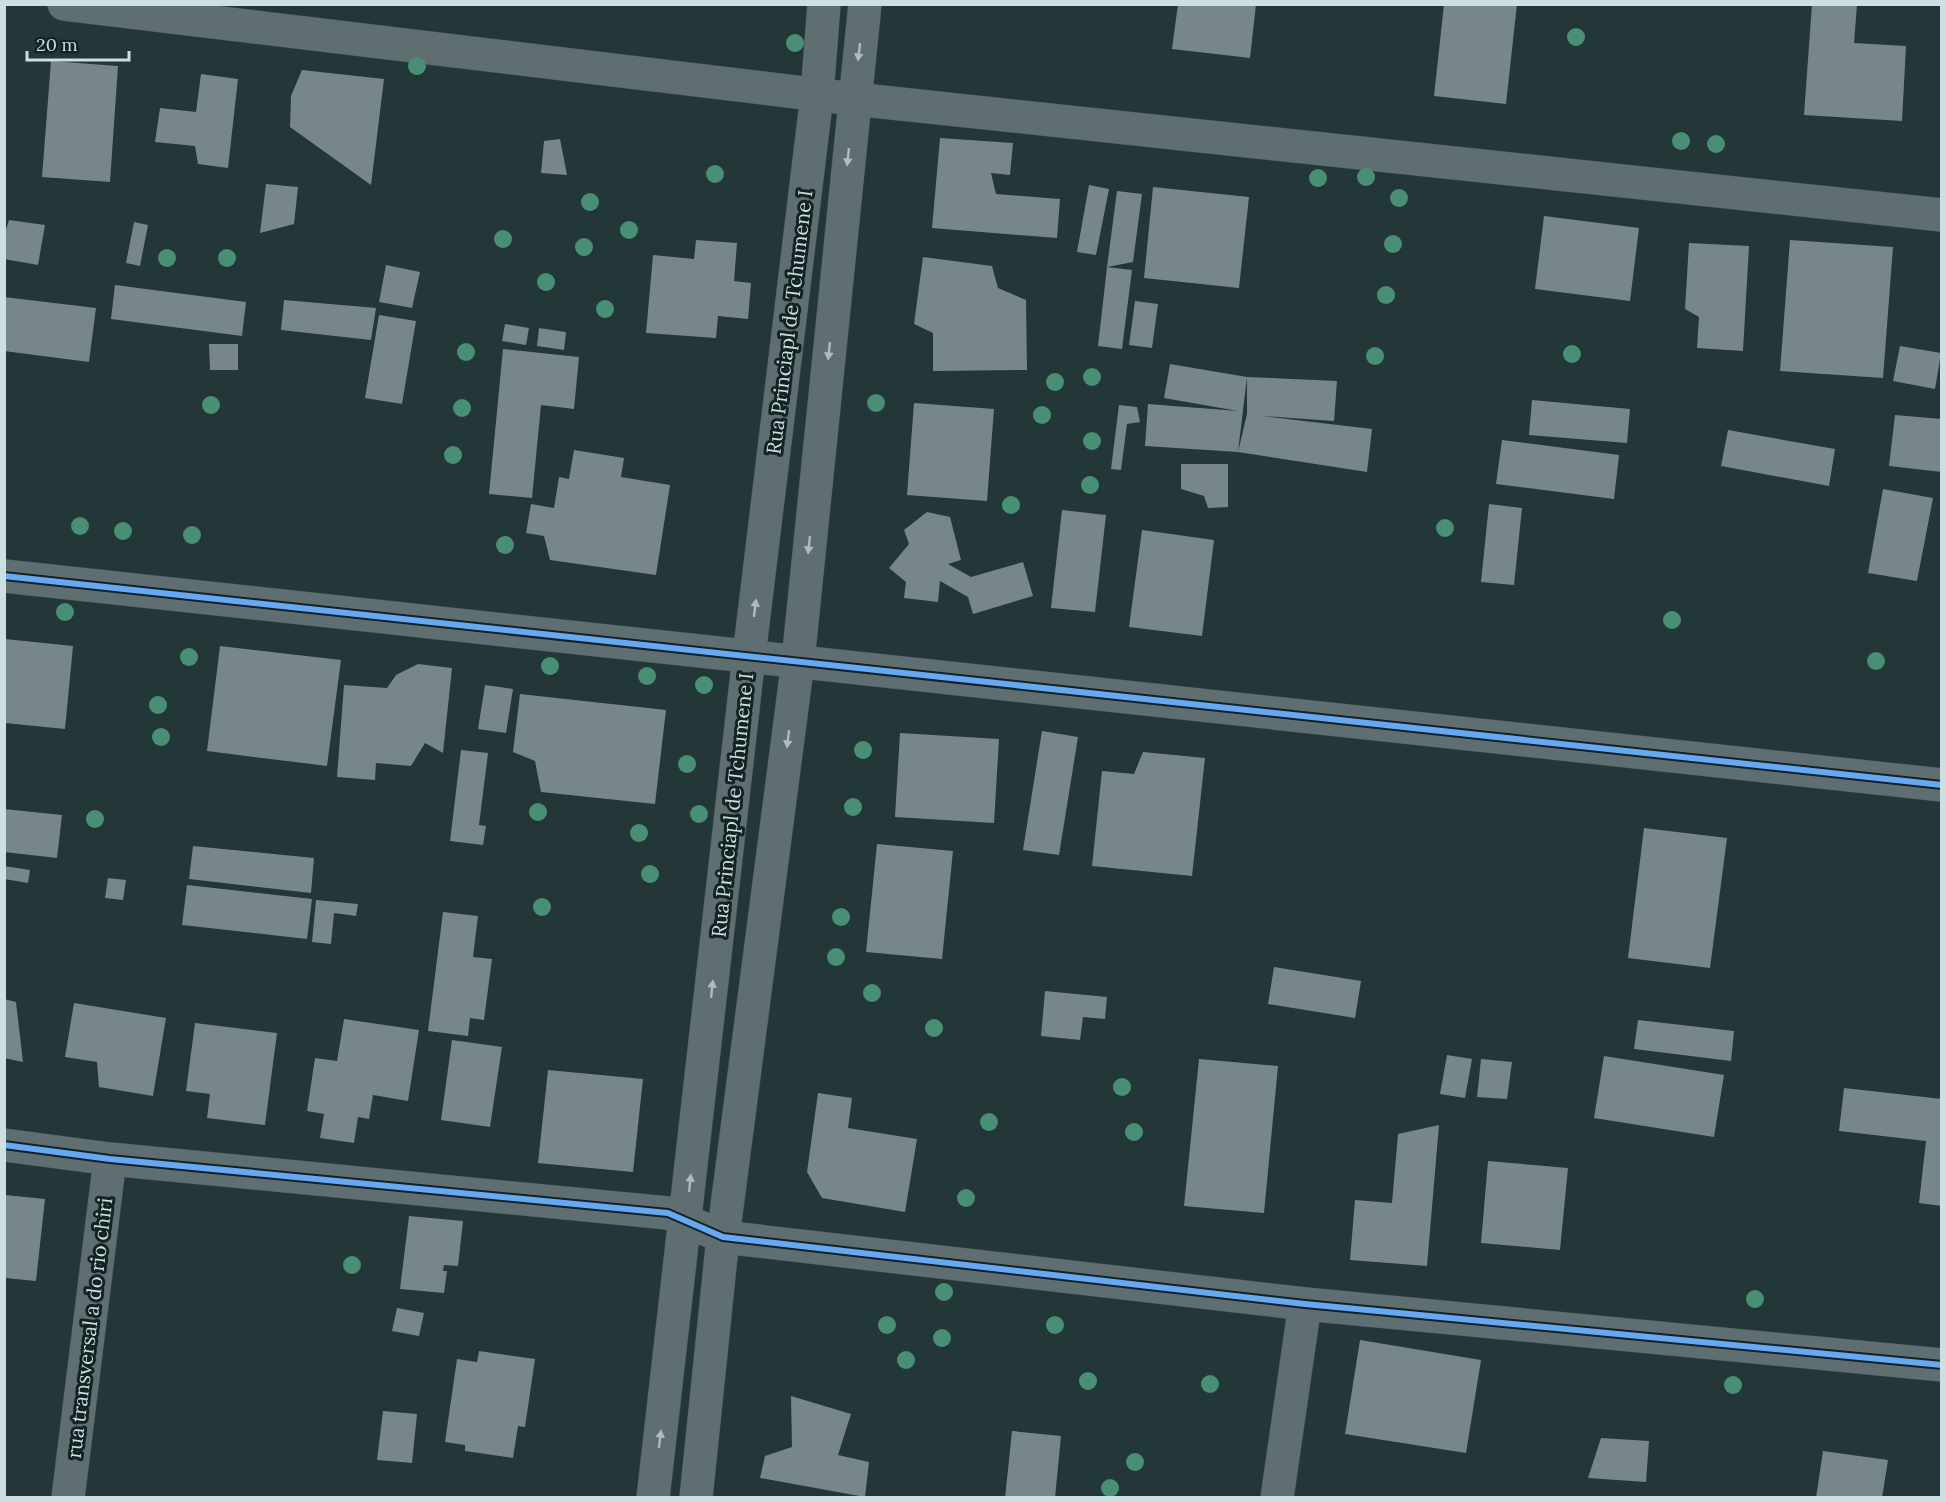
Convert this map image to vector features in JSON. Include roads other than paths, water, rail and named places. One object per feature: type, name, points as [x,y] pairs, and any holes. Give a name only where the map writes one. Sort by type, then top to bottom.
[{"type":"street","points":[[64,4],[854,99],[1941,215]]},
{"type":"street","name":"Rua Princiapl de Tchumene I","points":[[653,1497],[749,656],[817,94],[824,4]]},
{"type":"street","name":"Rua Princiapl de Tchumene I","points":[[696,1497],[723,1237],[798,661],[865,4]]},
{"type":"street","points":[[4,576],[1941,785]]},
{"type":"street","points":[[4,1145],[110,1159],[668,1213],[686,1223],[723,1237],[1305,1304],[1941,1365]]},
{"type":"street","name":"rua transversal a do rio chiri","points":[[68,1497],[110,1159]]},
{"type":"street","points":[[1277,1497],[1305,1304]]}]
